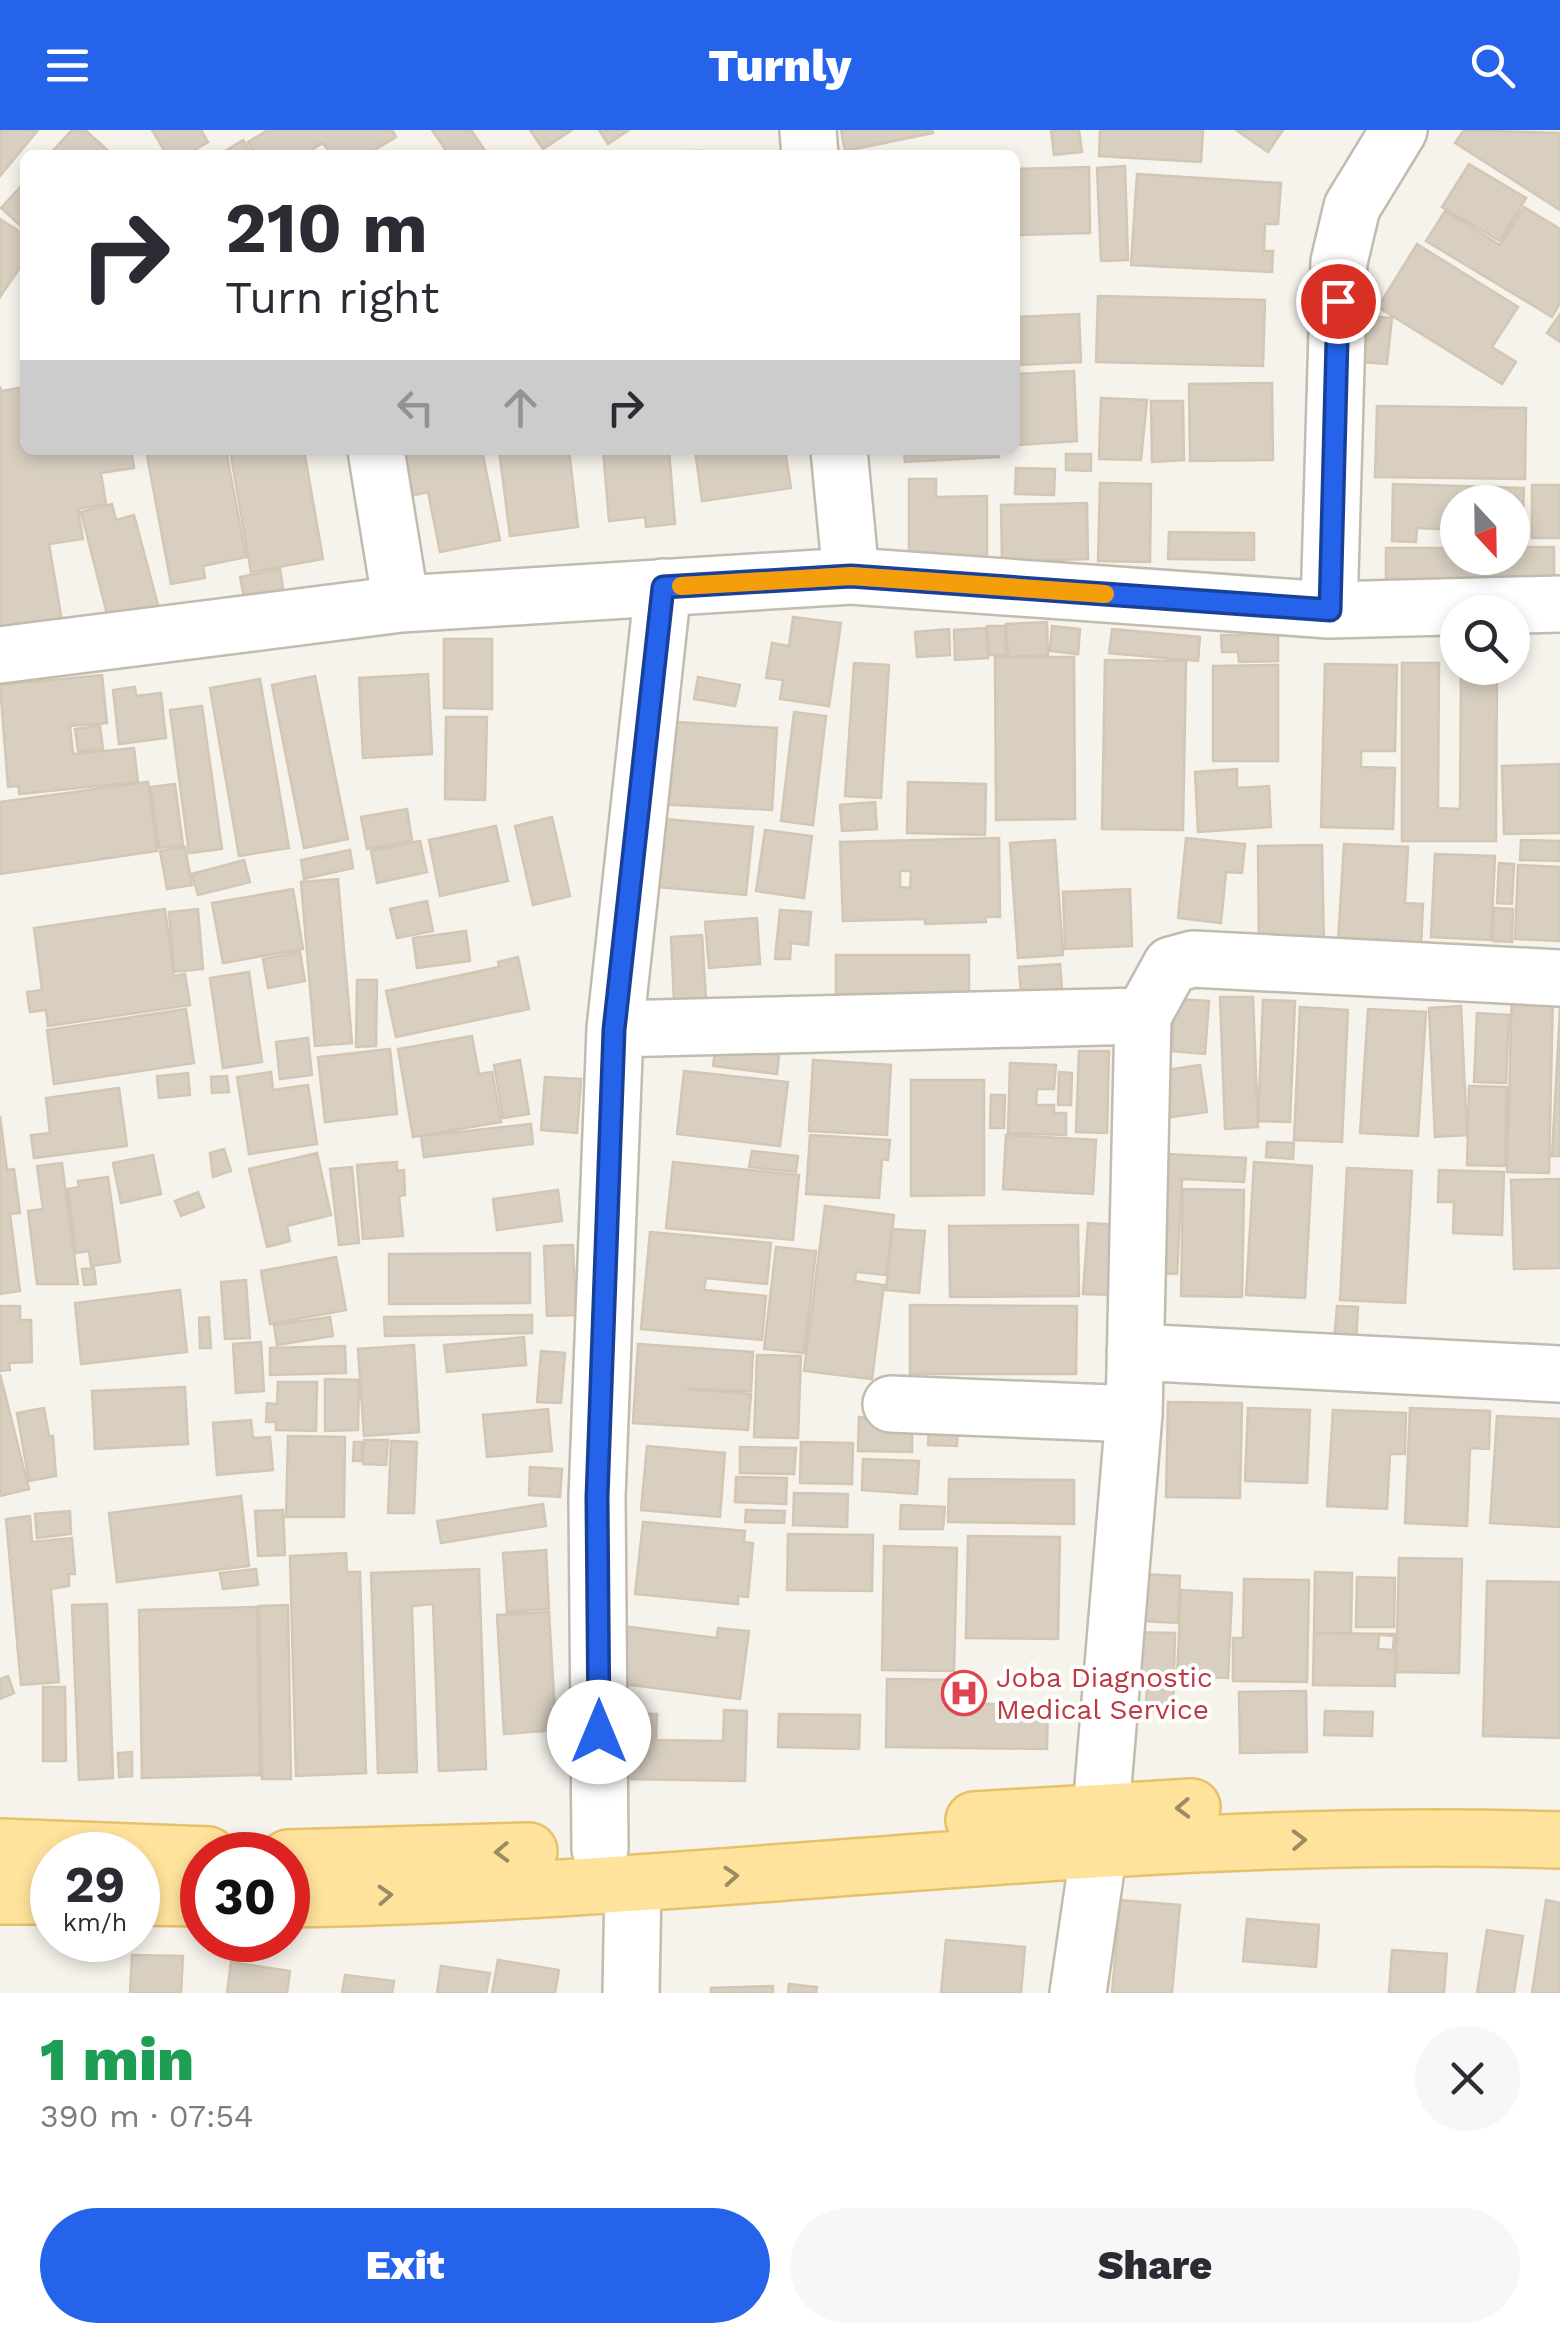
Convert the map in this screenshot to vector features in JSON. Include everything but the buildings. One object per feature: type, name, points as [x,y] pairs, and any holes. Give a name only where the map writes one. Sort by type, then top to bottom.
[{"type":"main road","points":[[310,1897],[617,1866],[1100,1829],[1492,1820],[1560,1806]]},
{"type":"main road","points":[[1492,1820],[1560,1840]]},
{"type":"main road","points":[[0,1848],[180,1854]]},
{"type":"main road","points":[[310,1859],[617,1866]]},
{"type":"main road","points":[[0,1896],[30,1896]]},
{"type":"street","points":[[1330,610],[1339,262],[1352,207],[1398,130]]},
{"type":"street","points":[[377,455],[400,604]]},
{"type":"street","points":[[839,455],[851,576]]},
{"type":"street","points":[[0,655],[400,604],[851,576],[1330,610],[1560,604]]},
{"type":"street","points":[[632,1993],[617,1866],[597,1497],[614,1030],[663,587]]},
{"type":"street","points":[[1078,1993],[1100,1829],[1134,1414],[1143,1016],[1171,966],[1194,959],[1560,978]]},
{"type":"street","points":[[614,1030],[1143,1016]]},
{"type":"street","points":[[1135,1352],[1560,1374]]},
{"type":"street","points":[[891,1404],[1134,1414]]},
{"type":"slow traffic","points":[[681,586],[851,576],[1105,594]]},
{"type":"place","name":"Joba Diagnostic Medical Service","points":[[964,1693]]},
{"type":"route","points":[[599,1732],[597,1497],[614,1030],[663,587],[851,576],[1330,610],[1338,301]]}]
